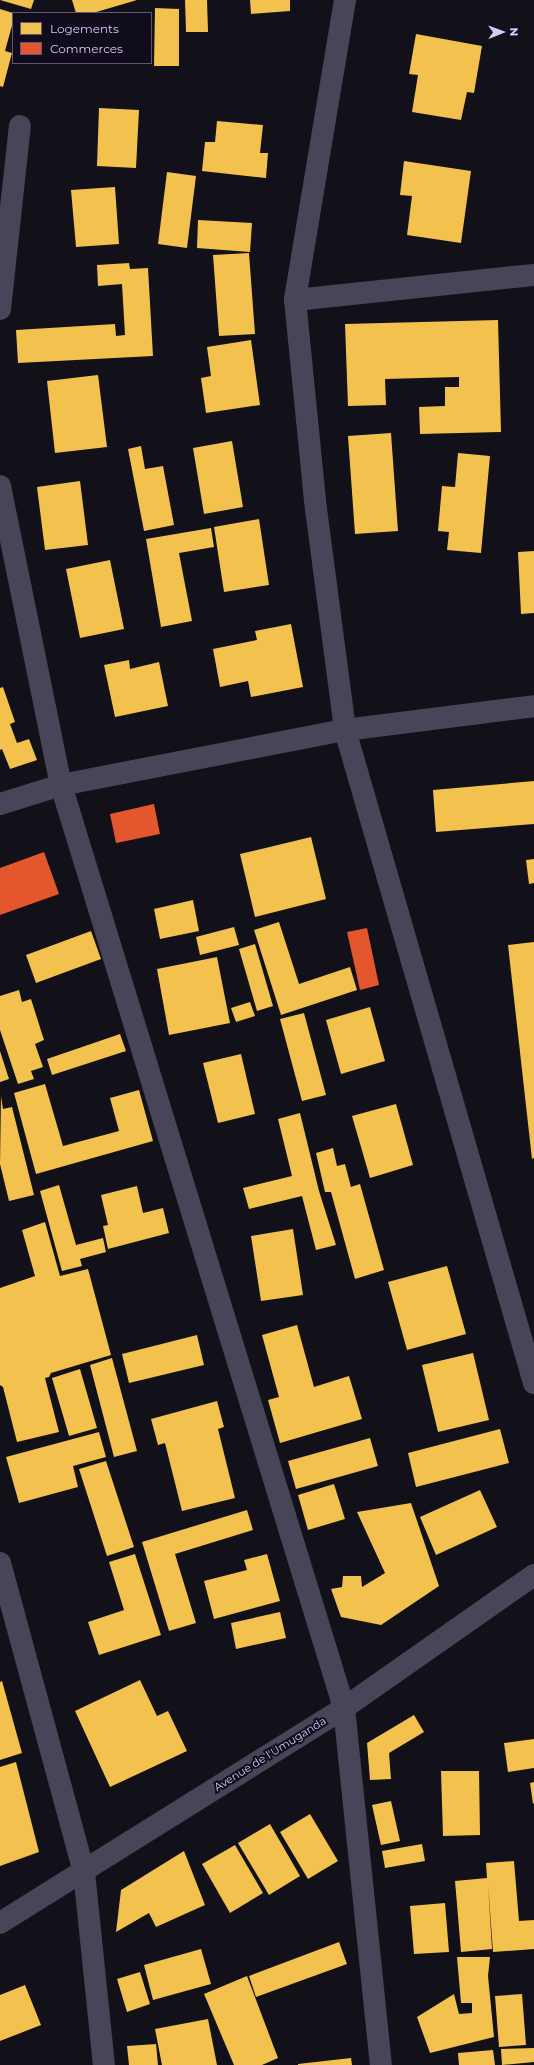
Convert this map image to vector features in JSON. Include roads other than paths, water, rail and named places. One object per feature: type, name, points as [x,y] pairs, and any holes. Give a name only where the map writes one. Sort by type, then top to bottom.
[{"type":"street","points":[[345,0],[296,300],[316,508],[345,730],[534,1383]]},
{"type":"street","points":[[0,309],[20,126]]},
{"type":"street","points":[[296,300],[534,276]]},
{"type":"street","points":[[0,486],[61,785],[344,1708],[381,2065]]},
{"type":"street","points":[[0,804],[61,785],[345,730],[534,706]]},
{"type":"street","points":[[0,1563],[84,1872],[104,2065]]},
{"type":"street","name":"Avenue de l'Umuganda","points":[[0,1923],[84,1872],[344,1708],[534,1575]]}]
